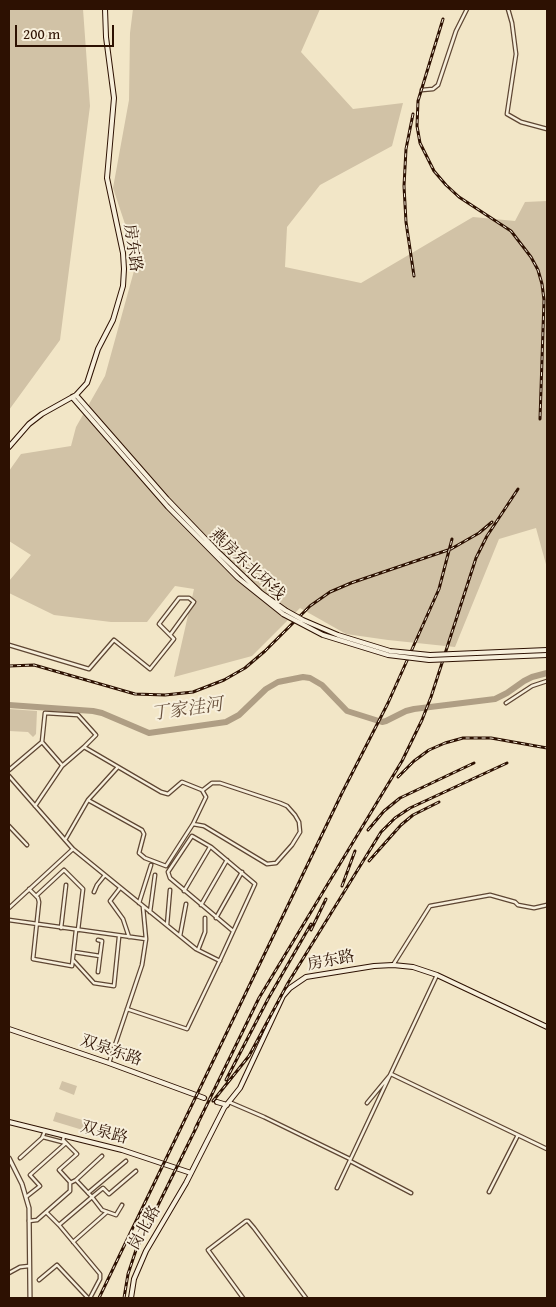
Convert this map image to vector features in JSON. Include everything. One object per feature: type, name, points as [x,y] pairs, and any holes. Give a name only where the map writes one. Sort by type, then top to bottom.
[{"type":"main road","name":"房东路","points":[[9,447],[29,424],[85,387],[90,378],[98,349],[113,320],[119,303],[124,278],[123,254],[107,178],[114,98],[106,37],[105,9]]},
{"type":"main road","name":"燕房东北环线","points":[[74,396],[217,552],[284,612],[323,634],[388,655],[429,660],[547,655]]},
{"type":"main road","name":"燕房东北环线","points":[[284,612],[338,635],[400,652],[454,655],[547,650]]},
{"type":"main road","name":"房东路","points":[[191,1173],[228,1104],[240,1088],[283,996],[290,988],[306,977],[393,965],[414,967],[437,975],[547,1027]]},
{"type":"main road","name":"双泉东路","points":[[9,1029],[204,1098]]},
{"type":"main road","points":[[217,1102],[228,1104]]},
{"type":"main road","name":"双泉路","points":[[9,1122],[122,1150],[191,1173]]},
{"type":"main road","name":"岗北路","points":[[131,1298],[134,1279],[142,1259],[191,1173]]},
{"type":"street","points":[[422,90],[433,89],[438,84],[456,31],[467,9]]},
{"type":"street","points":[[508,9],[516,54],[507,114],[521,122],[547,129]]},
{"type":"street","points":[[9,645],[89,670],[114,640],[150,669],[174,639],[170,635],[159,624],[179,598],[189,598],[194,602],[170,635]]},
{"type":"street","points":[[506,704],[532,686],[547,681]]},
{"type":"street","points":[[9,770],[42,742],[45,713],[78,715],[96,735],[62,765],[35,806]]},
{"type":"street","points":[[42,742],[62,765]]},
{"type":"street","points":[[84,747],[167,794],[182,782],[202,790],[206,796],[193,824],[166,866],[145,858],[139,853],[144,834],[142,830],[88,800]]},
{"type":"street","points":[[65,840],[88,800],[118,767]]},
{"type":"street","points":[[9,776],[73,849],[198,950],[220,961]]},
{"type":"street","points":[[193,824],[204,826],[267,864],[276,863],[300,832],[299,822],[295,815],[287,806],[280,803],[220,783],[212,783],[202,790]]},
{"type":"street","points":[[9,826],[27,845]]},
{"type":"street","points":[[127,1009],[187,1029],[220,961],[255,884],[210,847],[192,836],[168,872],[170,878],[233,931]]},
{"type":"street","points":[[184,891],[210,847]]},
{"type":"street","points":[[9,908],[73,849]]},
{"type":"street","points":[[201,905],[227,860]]},
{"type":"street","points":[[109,1063],[142,965],[146,939],[141,904],[151,865]]},
{"type":"street","points":[[29,889],[39,902],[33,959],[72,966],[83,889],[64,870],[36,896]]},
{"type":"street","points":[[216,918],[242,872]]},
{"type":"street","points":[[94,892],[104,875]]},
{"type":"street","points":[[150,912],[155,875]]},
{"type":"street","points":[[61,928],[66,886]]},
{"type":"street","points":[[120,888],[110,901],[123,919],[129,937]]},
{"type":"street","points":[[167,925],[170,890]]},
{"type":"street","points":[[393,965],[430,906],[490,895],[515,902],[518,905],[534,908],[547,905]]},
{"type":"street","points":[[180,936],[186,904]]},
{"type":"street","points":[[198,950],[205,932],[205,918]]},
{"type":"street","points":[[9,920],[146,939]]},
{"type":"street","points":[[73,960],[94,983],[114,986],[119,936]]},
{"type":"street","points":[[98,940],[102,941],[98,972]]},
{"type":"street","points":[[74,952],[100,956]]},
{"type":"street","points":[[337,1188],[437,975]]},
{"type":"street","points":[[367,1103],[391,1074]]},
{"type":"street","points":[[391,1074],[547,1149]]},
{"type":"street","points":[[228,1104],[264,1117],[350,1159],[350,1161],[411,1193]]},
{"type":"street","points":[[20,1158],[43,1137],[45,1131]]},
{"type":"street","points":[[489,1192],[518,1135]]},
{"type":"street","points":[[29,1221],[37,1220],[70,1191],[70,1183],[59,1170],[77,1154],[63,1140],[64,1136]]},
{"type":"street","points":[[43,1137],[66,1143]]},
{"type":"street","points":[[26,1197],[40,1186],[30,1175],[66,1143]]},
{"type":"street","points":[[70,1183],[76,1180],[102,1156]]},
{"type":"street","points":[[9,1158],[15,1168],[26,1197],[29,1221],[30,1298]]},
{"type":"street","points":[[88,1193],[126,1161]]},
{"type":"street","points":[[59,1225],[103,1188],[109,1194],[136,1171]]},
{"type":"street","points":[[76,1180],[102,1210],[116,1215],[122,1205]]},
{"type":"street","points":[[39,1280],[57,1265],[89,1298],[100,1279],[100,1274],[46,1212]]},
{"type":"street","points":[[73,1242],[107,1212]]},
{"type":"street","points":[[243,1298],[208,1250],[248,1220],[306,1298]]},
{"type":"street","points":[[9,1273],[20,1267],[29,1266]]},
{"type":"shaded area","points":[[9,9],[83,9],[90,106],[60,340],[9,410]]},
{"type":"shaded area","points":[[133,9],[320,9],[301,52],[353,109],[403,103],[392,146],[320,185],[287,227],[285,267],[361,283],[473,217],[515,221],[525,202],[547,201],[547,568],[536,528],[499,539],[455,647],[346,634],[300,608],[252,656],[174,677],[194,589],[175,586],[147,622],[111,622],[54,615],[9,593],[9,581],[31,555],[9,541],[9,471],[21,454],[71,446],[76,427],[105,376],[137,260],[113,188],[129,100],[130,33]]},
{"type":"shaded area","points":[[9,709],[37,711],[36,734],[33,737],[28,732],[9,731]]},
{"type":"shaded area","points":[[62,1081],[77,1086],[74,1095],[59,1089]]},
{"type":"shaded area","points":[[56,1112],[89,1122],[86,1131],[53,1121]]},
{"type":"waterway","name":"丁家洼河","points":[[9,705],[93,711],[149,733],[226,722],[239,715],[266,689],[278,682],[303,677],[310,678],[322,685],[347,711],[382,722],[414,709],[495,699],[524,681],[547,673]]},
{"type":"tunnel","points":[[204,1098],[217,1102]]},
{"type":"railway","points":[[443,19],[418,101],[417,126],[420,143],[434,171],[446,185],[459,197],[511,231],[531,257],[538,270],[544,300],[540,419]]},
{"type":"railway","points":[[413,114],[406,149],[404,186],[406,222],[414,276]]},
{"type":"railway","points":[[195,1129],[259,998],[402,761],[431,697],[476,558],[487,536],[518,489]]},
{"type":"railway","points":[[9,666],[34,665],[135,694],[165,695],[193,692],[224,680],[245,668],[265,651],[310,606],[330,592],[451,549],[479,533],[492,522]]},
{"type":"railway","points":[[99,1298],[342,793],[388,703],[439,589],[452,539]]},
{"type":"railway","points":[[398,777],[414,761],[429,750],[463,738],[491,738],[547,748]]},
{"type":"railway","points":[[368,830],[384,811],[400,798],[474,763]]},
{"type":"railway","points":[[213,1101],[249,1056],[288,983],[381,832],[395,818],[410,808],[507,763]]},
{"type":"railway","points":[[369,861],[401,825],[413,815],[439,802]]},
{"type":"railway","points":[[342,886],[355,851]]},
{"type":"railway","points":[[311,930],[326,899]]},
{"type":"railway","points":[[226,1080],[268,999],[311,924]]},
{"type":"railway","points":[[124,1298],[128,1274],[136,1250],[198,1124]]}]
